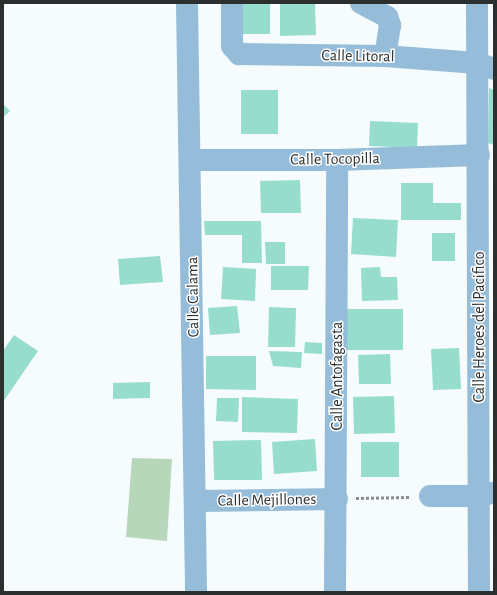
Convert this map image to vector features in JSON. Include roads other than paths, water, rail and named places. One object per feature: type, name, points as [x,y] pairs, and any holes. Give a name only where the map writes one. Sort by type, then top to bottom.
[{"type":"street","name":"Calle Calama","points":[[187,3],[192,160],[196,592]]},
{"type":"street","name":"Calle Litoral","points":[[232,3],[232,46],[239,54],[387,46],[483,61]]},
{"type":"street","points":[[361,3],[387,17],[387,46]]},
{"type":"street","name":"Calle Heroes del Pacifico","points":[[477,4],[483,61],[479,155],[486,495],[479,592]]},
{"type":"street","name":"Calle Tocopilla","points":[[192,160],[337,160],[479,155]]},
{"type":"street","name":"Calle Antofagasta","points":[[335,592],[337,499],[337,160]]},
{"type":"street","points":[[430,496],[486,495]]},
{"type":"street","name":"Calle Mejillones","points":[[196,501],[337,499]]}]
